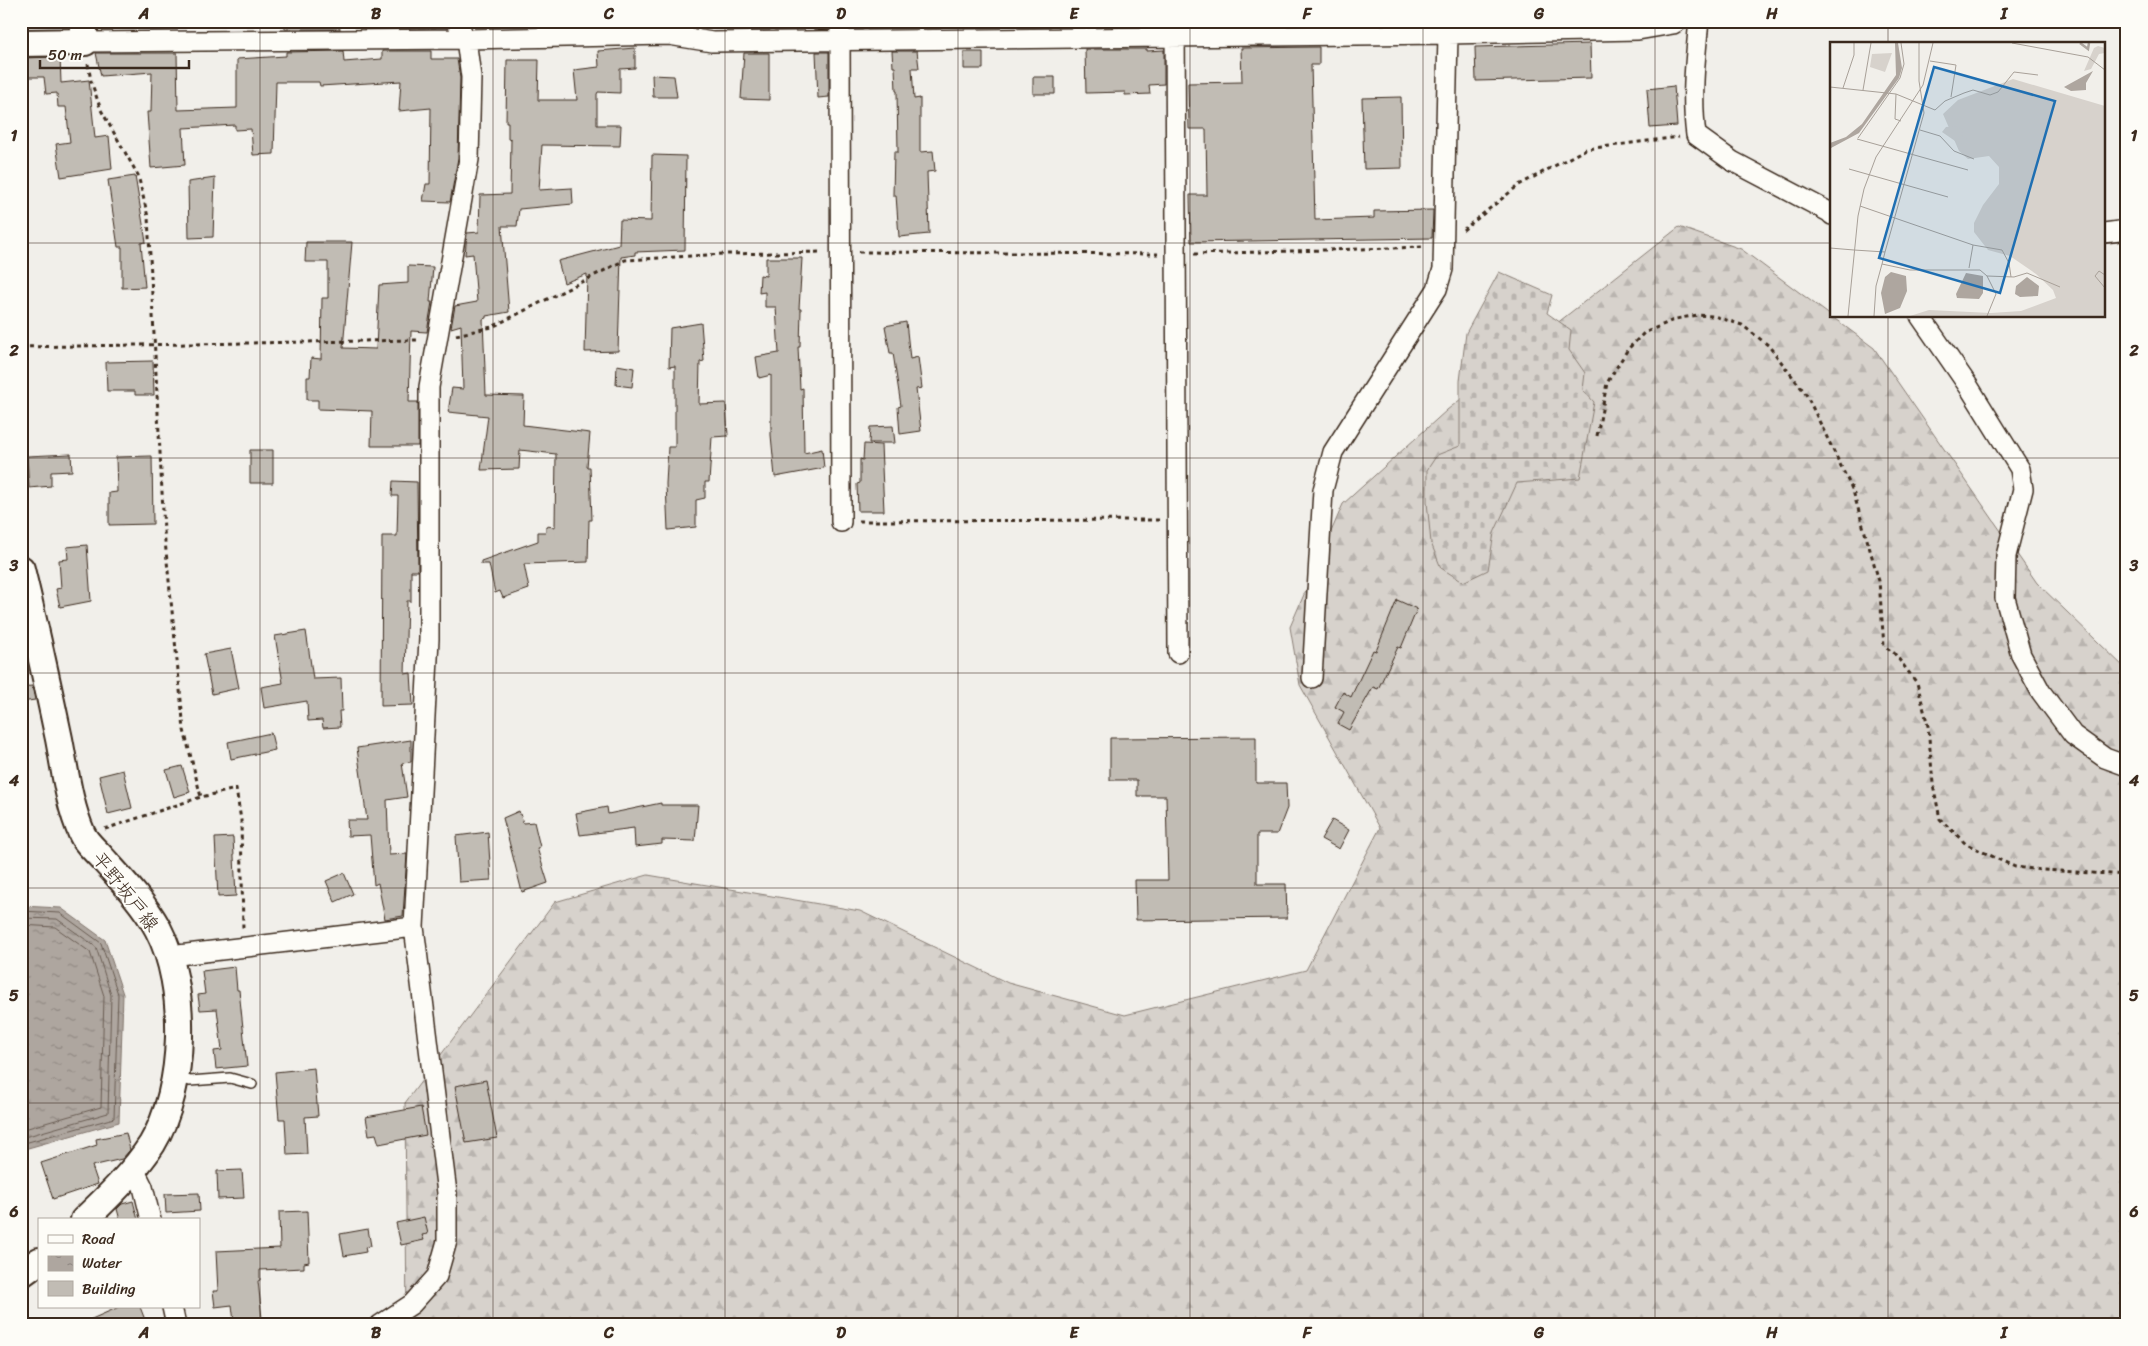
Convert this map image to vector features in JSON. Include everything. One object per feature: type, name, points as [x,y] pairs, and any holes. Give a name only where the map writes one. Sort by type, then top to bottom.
[{"type":"main road","points":[[21,43],[84,31]]},
{"type":"main road","name":"平野坂戸線","points":[[21,570],[71,798],[83,836],[128,888],[157,927],[170,956],[178,999],[179,1036],[176,1076],[166,1111],[152,1142],[134,1168],[86,1218]]},
{"type":"main road","points":[[21,1274],[38,1262]]},
{"type":"street","points":[[380,1325],[412,1304],[437,1276],[447,1241],[447,1193],[414,927],[429,639],[429,387],[469,159],[471,77],[466,39],[456,21]]},
{"type":"street","points":[[840,21],[841,522]]},
{"type":"street","points":[[84,31],[466,39],[669,35],[712,42],[840,40],[1175,29],[1448,34],[1638,30],[1673,24],[1678,21]]},
{"type":"street","points":[[1699,21],[1692,110],[1696,135],[1732,161],[1830,214]]},
{"type":"street","points":[[1175,29],[1178,653]]},
{"type":"street","points":[[1312,678],[1323,490],[1334,452],[1437,290],[1443,269],[1448,34]]},
{"type":"street","points":[[2106,233],[2127,230]]},
{"type":"street","points":[[1921,318],[1969,387],[2020,469],[2023,489],[2006,556],[2005,598],[2021,655],[2041,692],[2073,735],[2105,758],[2127,766]]},
{"type":"street","points":[[170,956],[414,927]]},
{"type":"street","points":[[134,1168],[143,1187],[151,1218]]},
{"type":"street","points":[[172,1308],[176,1325]]},
{"type":"lane","points":[[176,1076],[190,1081],[230,1078],[252,1084]]},
{"type":"path","points":[[84,31],[91,81],[101,110],[138,175],[148,217],[164,531],[184,730],[201,798]]},
{"type":"path","points":[[21,346],[436,340],[492,327],[626,260],[725,254],[839,251],[1177,255],[1310,249],[1400,250],[1444,246],[1488,208],[1519,185],[1586,149],[1696,135]]},
{"type":"path","points":[[1596,436],[1607,383],[1628,349],[1644,333],[1676,319],[1714,316],[1742,325],[1768,344],[1806,394],[1853,492],[1879,581],[1884,646],[1894,653],[1918,683],[1928,726],[1933,784],[1940,819],[1966,844],[2015,866],[2042,870],[2127,875]]},
{"type":"path","points":[[841,522],[1177,519]]},
{"type":"path","points":[[83,836],[201,798],[236,789],[241,820],[243,947]]},
{"type":"green space","points":[[1679,227],[1741,249],[1830,315],[1830,318],[1834,318],[1874,348],[2037,583],[2127,670],[2127,1325],[407,1325],[405,1103],[555,902],[648,875],[860,911],[1008,983],[1125,1015],[1306,970],[1380,828],[1300,685],[1290,627],[1343,504],[1447,410]]},
{"type":"green space","points":[[1499,272],[1552,295],[1547,313],[1571,330],[1569,350],[1585,373],[1583,390],[1594,402],[1580,478],[1517,483],[1494,533],[1488,570],[1463,582],[1441,568],[1431,543],[1427,502],[1427,470],[1437,455],[1460,446],[1460,381],[1466,333]]},
{"type":"water","points":[[21,906],[61,908],[105,940],[123,994],[119,1122],[21,1150]]},
{"type":"building","points":[[285,21],[339,21],[340,29],[285,29]]},
{"type":"building","points":[[382,21],[445,21],[447,28],[382,28]]},
{"type":"building","points":[[747,21],[770,21],[770,30],[746,30]]},
{"type":"building","points":[[814,21],[829,21],[829,29],[814,30]]},
{"type":"building","points":[[1590,44],[1591,78],[1476,81],[1475,47]]},
{"type":"building","points":[[1319,47],[1319,65],[1311,65],[1315,220],[1374,218],[1374,211],[1433,210],[1432,238],[1191,242],[1190,195],[1207,195],[1206,129],[1189,129],[1188,83],[1242,82],[1241,48]]},
{"type":"building","points":[[635,48],[635,68],[620,69],[620,93],[598,92],[597,94],[597,125],[621,125],[620,146],[542,145],[539,190],[572,188],[573,204],[519,209],[517,226],[502,226],[509,312],[486,316],[483,319],[486,395],[524,396],[523,425],[590,433],[587,467],[590,467],[592,520],[589,520],[588,562],[524,564],[529,589],[503,598],[500,591],[495,593],[489,564],[481,564],[481,561],[538,541],[538,532],[546,532],[546,526],[555,527],[556,454],[520,450],[519,469],[481,470],[488,416],[448,412],[452,388],[463,389],[461,325],[451,328],[455,306],[477,302],[473,254],[465,255],[467,233],[479,232],[480,195],[510,194],[511,140],[508,139],[508,122],[506,122],[507,60],[539,60],[538,100],[577,100],[574,70],[599,67],[598,51]]},
{"type":"building","points":[[1085,49],[1164,50],[1164,84],[1149,85],[1150,94],[1125,95],[1125,92],[1086,93]]},
{"type":"building","points":[[343,51],[344,62],[382,59],[382,51],[431,51],[431,59],[457,59],[460,78],[458,158],[450,202],[423,201],[426,184],[430,184],[431,108],[399,111],[401,81],[320,86],[319,82],[276,82],[274,154],[253,155],[251,129],[235,130],[235,125],[183,128],[185,165],[151,168],[147,112],[151,112],[152,72],[101,76],[96,53],[177,53],[178,110],[237,108],[237,59],[286,56],[286,52]]},
{"type":"building","points":[[892,51],[917,51],[919,68],[912,68],[914,99],[920,98],[920,152],[933,151],[935,171],[927,172],[929,234],[899,237],[896,195],[893,195],[894,152],[898,152],[897,91]]},
{"type":"building","points":[[816,52],[829,52],[829,97],[818,98]]},
{"type":"building","points":[[964,52],[983,52],[983,69],[964,69]]},
{"type":"building","points":[[744,53],[769,53],[769,100],[741,99]]},
{"type":"building","points":[[60,57],[61,83],[89,80],[95,138],[109,136],[112,169],[61,177],[56,144],[70,142],[66,107],[58,107],[57,93],[46,94],[44,77],[21,77],[21,58]]},
{"type":"building","points":[[652,75],[674,76],[677,97],[653,97]]},
{"type":"building","points":[[1033,77],[1055,77],[1055,94],[1033,94]]},
{"type":"building","points":[[1674,86],[1677,126],[1650,128],[1647,89]]},
{"type":"building","points":[[1401,97],[1402,168],[1364,169],[1362,98]]},
{"type":"building","points":[[652,155],[686,156],[685,250],[635,252],[635,255],[621,257],[618,351],[585,352],[587,274],[564,283],[558,261],[619,245],[620,220],[651,221]]},
{"type":"building","points":[[135,176],[146,242],[141,243],[145,287],[122,288],[122,247],[118,247],[108,180]]},
{"type":"building","points":[[215,178],[213,237],[189,238],[188,182]]},
{"type":"building","points":[[306,242],[352,242],[343,348],[376,349],[379,285],[408,283],[408,266],[433,267],[430,302],[432,302],[427,332],[411,331],[409,402],[418,402],[418,446],[371,446],[372,411],[318,409],[318,400],[307,400],[307,377],[310,377],[311,358],[321,359],[322,298],[328,298],[328,262],[305,262]]},
{"type":"building","points":[[766,258],[802,258],[799,309],[801,309],[800,347],[798,347],[800,389],[803,388],[804,453],[822,449],[824,468],[775,477],[771,435],[771,375],[759,378],[756,357],[779,353],[776,307],[765,307],[765,292],[759,293],[760,275],[766,276]]},
{"type":"building","points":[[906,322],[910,359],[918,357],[922,388],[916,389],[921,431],[900,434],[898,407],[901,406],[893,353],[890,353],[885,326]]},
{"type":"building","points":[[701,323],[704,361],[700,362],[699,404],[726,403],[728,436],[712,437],[709,482],[705,482],[705,498],[696,500],[696,527],[668,530],[666,484],[668,447],[675,447],[675,366],[669,367],[670,328]]},
{"type":"building","points":[[153,361],[154,395],[135,395],[135,391],[107,391],[106,362]]},
{"type":"building","points":[[617,365],[634,368],[632,387],[616,385]]},
{"type":"building","points":[[893,426],[895,443],[869,443],[870,427]]},
{"type":"building","points":[[864,444],[881,445],[884,511],[858,511],[857,484],[860,483],[860,459],[863,460]]},
{"type":"building","points":[[250,450],[273,450],[273,483],[250,483]]},
{"type":"building","points":[[71,454],[72,471],[51,472],[51,486],[29,488],[27,456]]},
{"type":"building","points":[[152,456],[153,524],[109,525],[109,493],[117,492],[116,457]]},
{"type":"building","points":[[393,481],[417,482],[418,571],[411,571],[411,601],[407,601],[405,674],[411,673],[413,705],[381,706],[382,536],[397,536],[398,496],[392,496]]},
{"type":"building","points":[[87,545],[91,601],[60,607],[56,589],[61,588],[59,560],[68,559],[67,547]]},
{"type":"building","points":[[1397,600],[1417,609],[1401,648],[1398,647],[1378,689],[1373,687],[1349,730],[1338,724],[1344,712],[1335,707],[1343,692],[1351,697],[1373,650],[1376,651]]},
{"type":"building","points":[[306,631],[313,679],[341,678],[342,711],[339,711],[340,727],[323,728],[322,720],[308,721],[307,701],[264,708],[261,687],[283,683],[275,636]]},
{"type":"building","points":[[231,649],[239,688],[212,694],[204,654]]},
{"type":"building","points":[[32,686],[35,700],[21,702],[21,687]]},
{"type":"building","points":[[271,733],[275,750],[231,759],[228,742]]},
{"type":"building","points":[[1256,737],[1256,783],[1286,783],[1287,808],[1277,834],[1257,834],[1257,884],[1286,884],[1287,918],[1136,920],[1135,880],[1168,880],[1166,796],[1137,796],[1137,780],[1110,780],[1110,738]]},
{"type":"building","points":[[411,740],[411,762],[402,763],[407,797],[387,800],[389,855],[407,854],[403,916],[385,919],[378,883],[374,885],[370,835],[348,836],[347,820],[367,820],[357,748]]},
{"type":"building","points":[[182,766],[190,792],[174,797],[166,770]]},
{"type":"building","points":[[123,770],[132,808],[108,814],[99,776]]},
{"type":"building","points":[[661,803],[661,805],[698,805],[695,841],[662,840],[662,844],[635,847],[634,828],[580,835],[576,813],[607,807],[608,814]]},
{"type":"building","points":[[519,811],[523,823],[534,822],[540,847],[537,848],[548,883],[522,892],[503,818]]},
{"type":"building","points":[[1332,820],[1349,830],[1339,849],[1321,839]]},
{"type":"building","points":[[488,832],[491,880],[459,882],[456,836]]},
{"type":"building","points":[[233,837],[236,896],[218,897],[215,838]]},
{"type":"building","points":[[344,873],[353,894],[335,902],[326,881]]},
{"type":"building","points":[[235,967],[247,1066],[216,1069],[214,1051],[222,1050],[217,1009],[200,1010],[198,995],[205,994],[202,971]]},
{"type":"building","points":[[314,1068],[318,1116],[305,1117],[307,1154],[287,1155],[285,1119],[279,1119],[275,1072]]},
{"type":"building","points":[[486,1080],[497,1138],[466,1143],[455,1086]]},
{"type":"building","points":[[421,1107],[426,1135],[379,1144],[376,1134],[369,1135],[366,1117]]},
{"type":"building","points":[[126,1133],[130,1150],[122,1159],[92,1166],[98,1184],[53,1199],[41,1163],[97,1145],[96,1139]]},
{"type":"building","points":[[242,1170],[244,1198],[218,1199],[217,1171]]},
{"type":"building","points":[[199,1193],[200,1211],[166,1213],[165,1194]]},
{"type":"building","points":[[133,1201],[137,1218],[119,1218],[117,1209],[122,1204]]},
{"type":"building","points":[[307,1211],[309,1262],[304,1263],[304,1268],[260,1270],[260,1280],[258,1281],[262,1318],[234,1322],[232,1305],[215,1307],[213,1291],[218,1291],[216,1251],[280,1248],[279,1212]]},
{"type":"building","points":[[424,1217],[428,1234],[422,1235],[424,1240],[401,1245],[396,1223]]},
{"type":"building","points":[[368,1229],[371,1246],[365,1247],[366,1252],[344,1256],[340,1234]]},
{"type":"building","points":[[117,1308],[140,1308],[147,1325],[78,1325]]}]
